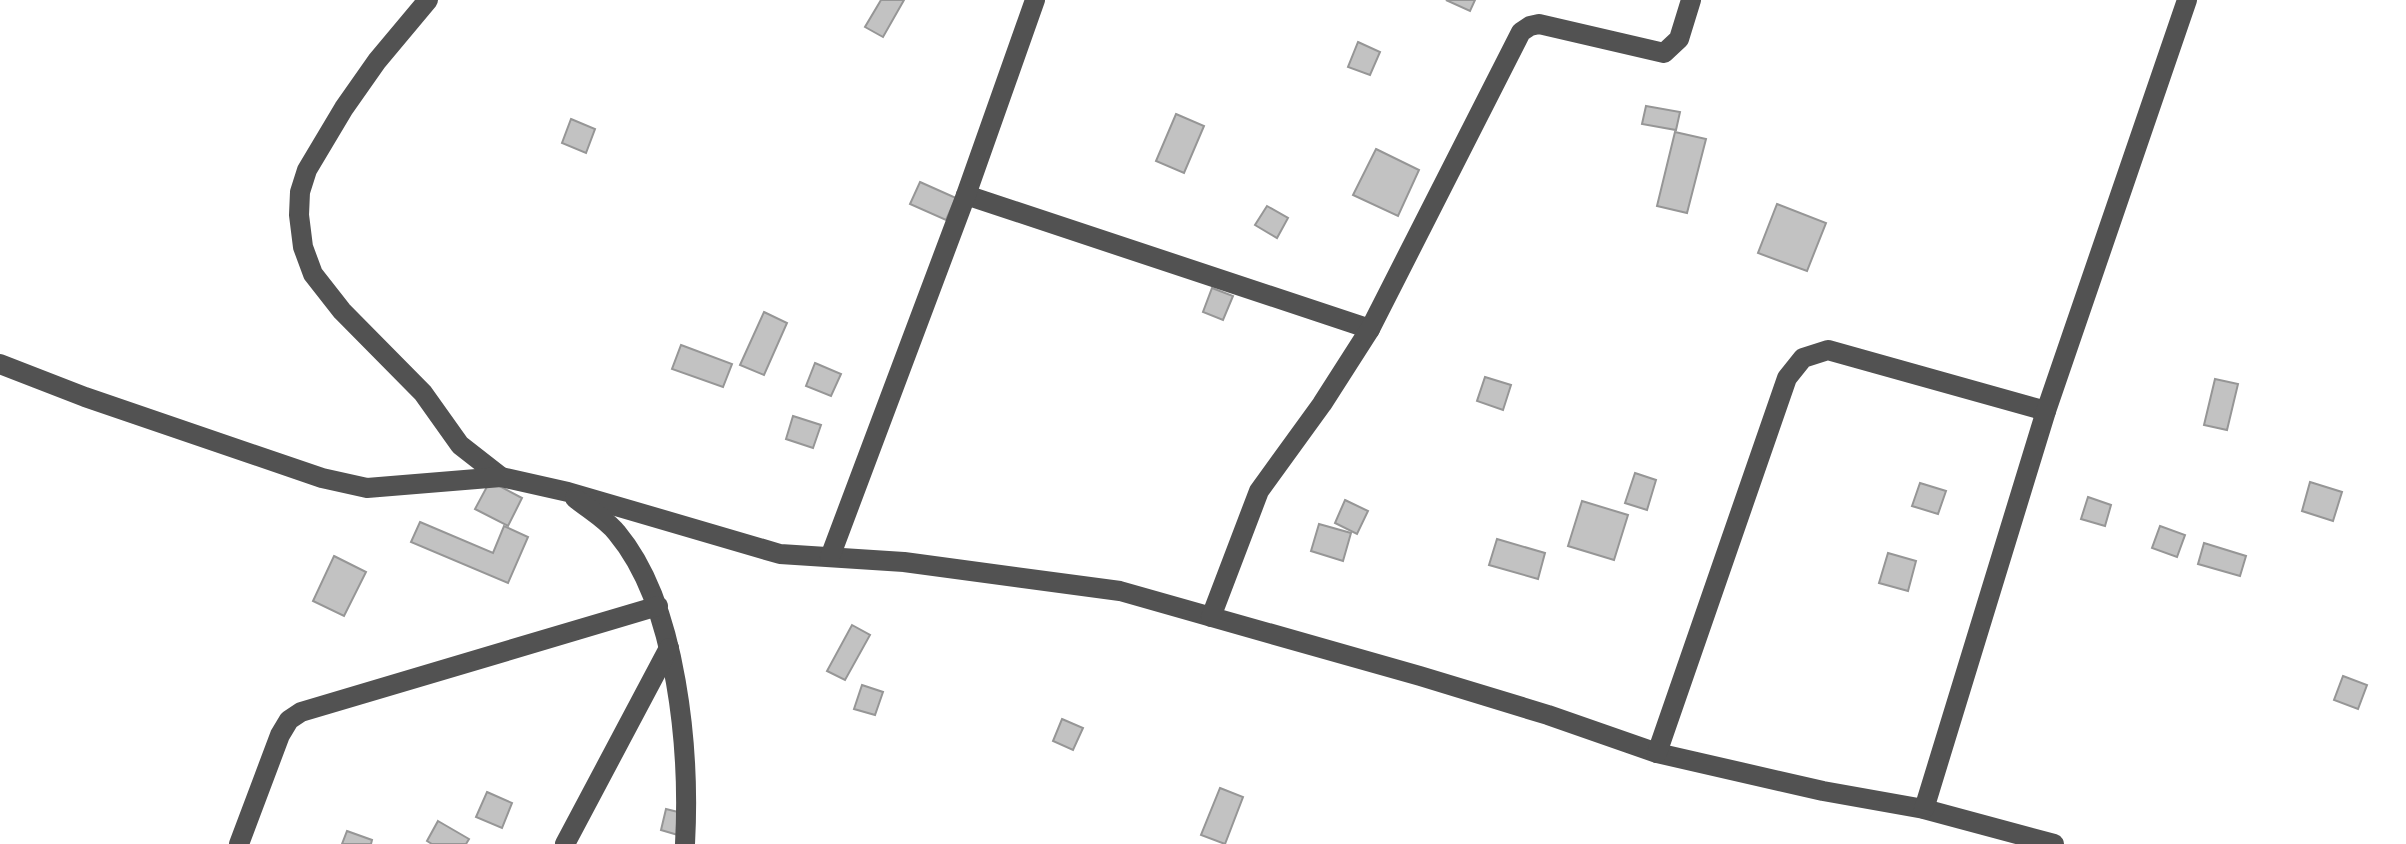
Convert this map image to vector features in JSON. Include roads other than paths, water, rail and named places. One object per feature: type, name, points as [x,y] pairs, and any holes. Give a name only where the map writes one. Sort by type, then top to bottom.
[{"type":"street","points":[[428,0],[377,61],[307,170],[300,192],[303,247],[313,274],[342,311],[423,393],[460,445],[501,477]]},
{"type":"street","points":[[830,557],[966,195],[1035,0]]},
{"type":"street","points":[[1211,617],[1259,491],[1322,404],[1370,329],[1521,32],[1539,24],[1664,53],[1679,39],[1691,0]]},
{"type":"street","points":[[1924,809],[2046,411],[2187,0]]},
{"type":"street","points":[[966,195],[1370,329]]},
{"type":"street","points":[[1657,753],[1787,378],[1803,358],[1828,350],[2046,411]]},
{"type":"street","points":[[0,364],[85,397],[322,478],[367,488],[501,477],[568,492],[780,554],[904,562],[1120,591],[1519,706],[1657,753],[1823,791],[1924,809],[2054,844]]},
{"type":"street","points":[[568,492],[616,532],[642,572],[658,606],[669,648],[685,747],[685,844]]},
{"type":"street","points":[[239,844],[280,735],[289,720],[301,712],[658,606]]},
{"type":"street","points":[[565,844],[669,648]]}]
